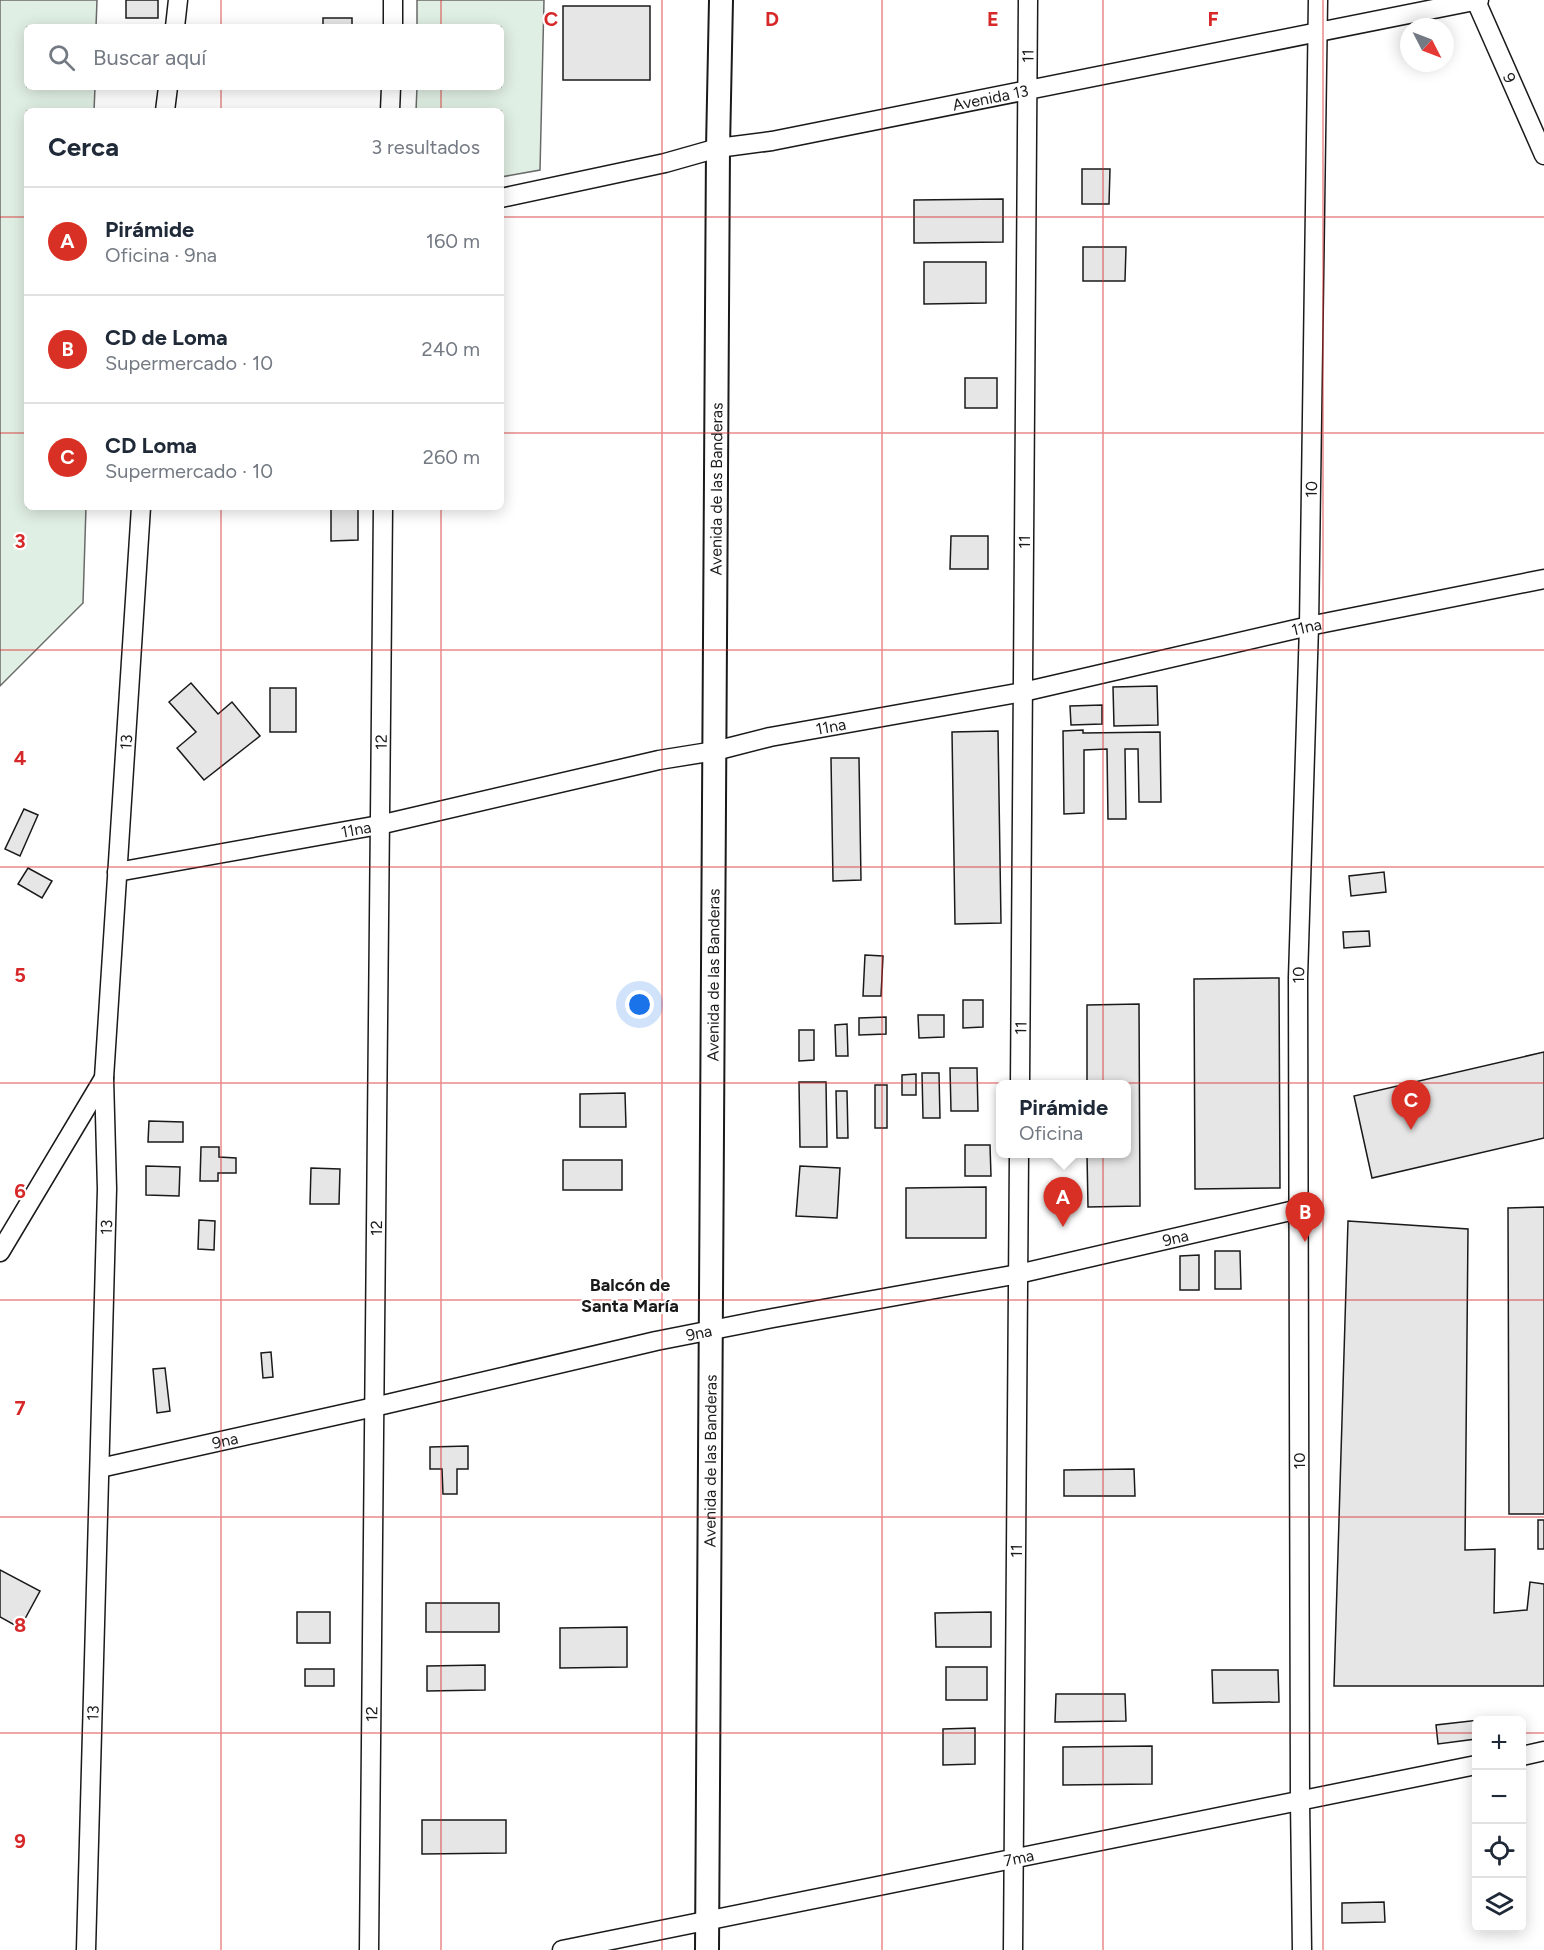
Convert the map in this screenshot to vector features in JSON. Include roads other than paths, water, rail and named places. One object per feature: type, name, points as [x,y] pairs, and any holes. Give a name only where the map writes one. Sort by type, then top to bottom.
[{"type":"street","points":[[175,24],[178,0]]},
{"type":"street","points":[[393,0],[393,24]]},
{"type":"street","name":"Avenida de las Banderas","points":[[707,1950],[720,0]]},
{"type":"street","name":"11","points":[[1020,1080],[1028,0]]},
{"type":"street","name":"10","points":[[1302,1950],[1298,978],[1309,626],[1318,0]]},
{"type":"street","name":"Avenida 13","points":[[504,197],[665,163],[718,148],[772,141],[1477,0]]},
{"type":"street","name":"9","points":[[1477,0],[1544,155]]},
{"type":"street","points":[[165,108],[168,90]]},
{"type":"street","points":[[390,108],[391,90]]},
{"type":"street","name":"13","points":[[86,1950],[107,1189],[104,1078],[141,510]]},
{"type":"street","name":"12","points":[[369,1950],[383,510]]},
{"type":"street","name":"11na","points":[[117,872],[379,825],[659,760],[715,751],[770,737],[1023,692],[1309,626],[1544,579]]},
{"type":"street","points":[[0,1252],[104,1078]]},
{"type":"street","name":"11","points":[[1013,1950],[1019,1158]]},
{"type":"street","name":"9na","points":[[100,1468],[656,1341],[1018,1274],[1299,1209]]},
{"type":"street","points":[[1526,1755],[1544,1751]]},
{"type":"street","name":"7ma","points":[[562,1950],[1472,1766]]},
{"type":"place","name":"CD Loma","points":[[1411,1130]]},
{"type":"place","name":"Pirámide","points":[[1063,1227]]},
{"type":"place","name":"CD de Loma","points":[[1305,1242]]},
{"type":"district","name":"Balcón de Santa María","points":[[630,1295]]}]
